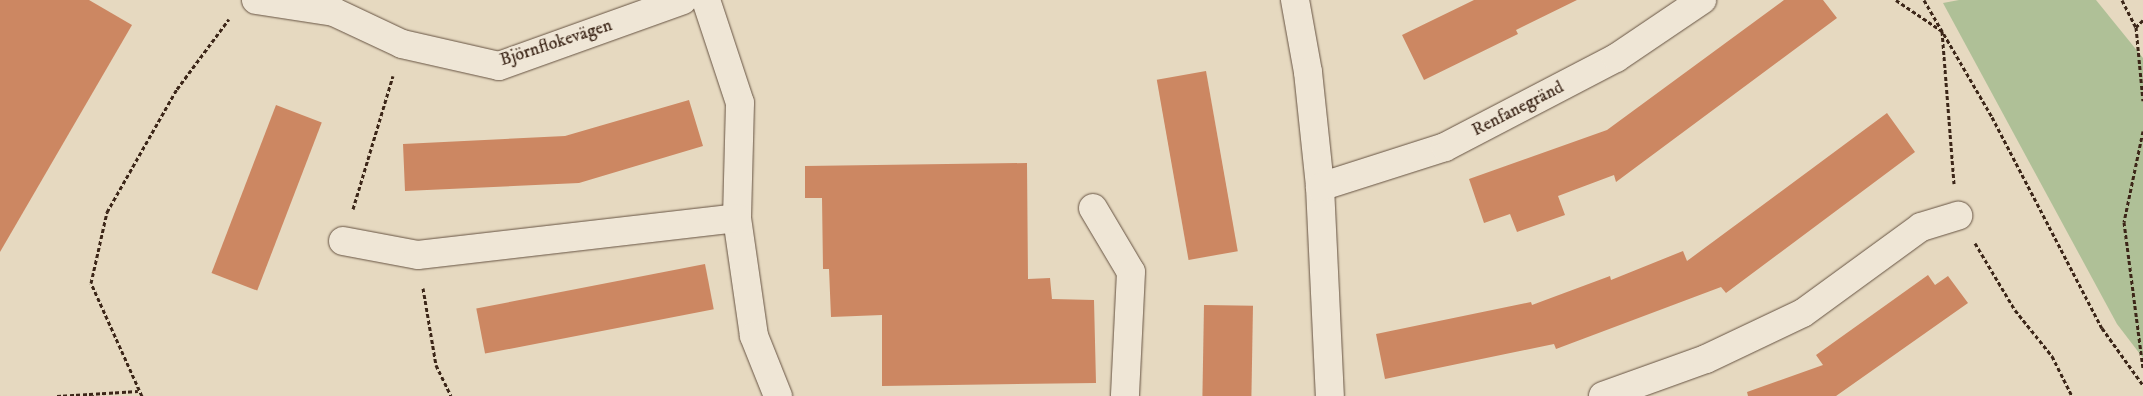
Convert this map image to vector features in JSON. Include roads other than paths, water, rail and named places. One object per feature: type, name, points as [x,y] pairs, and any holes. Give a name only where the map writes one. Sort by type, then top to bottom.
[{"type":"street","name":"Björnflokevägen","points":[[256,0],[334,12],[402,44],[499,66],[638,7],[683,0]]},
{"type":"street","points":[[706,0],[740,103],[737,218],[754,336],[778,396]]},
{"type":"street","points":[[1295,0],[1308,72],[1320,187],[1330,396]]},
{"type":"street","name":"Renfanegränd","points":[[1320,187],[1445,147],[1616,58],[1702,0]]},
{"type":"street","points":[[1094,208],[1131,272],[1125,396]]},
{"type":"street","points":[[1603,396],[1706,359],[1803,313],[1921,227],[1958,216]]},
{"type":"street","points":[[343,242],[418,255],[737,218]]}]
